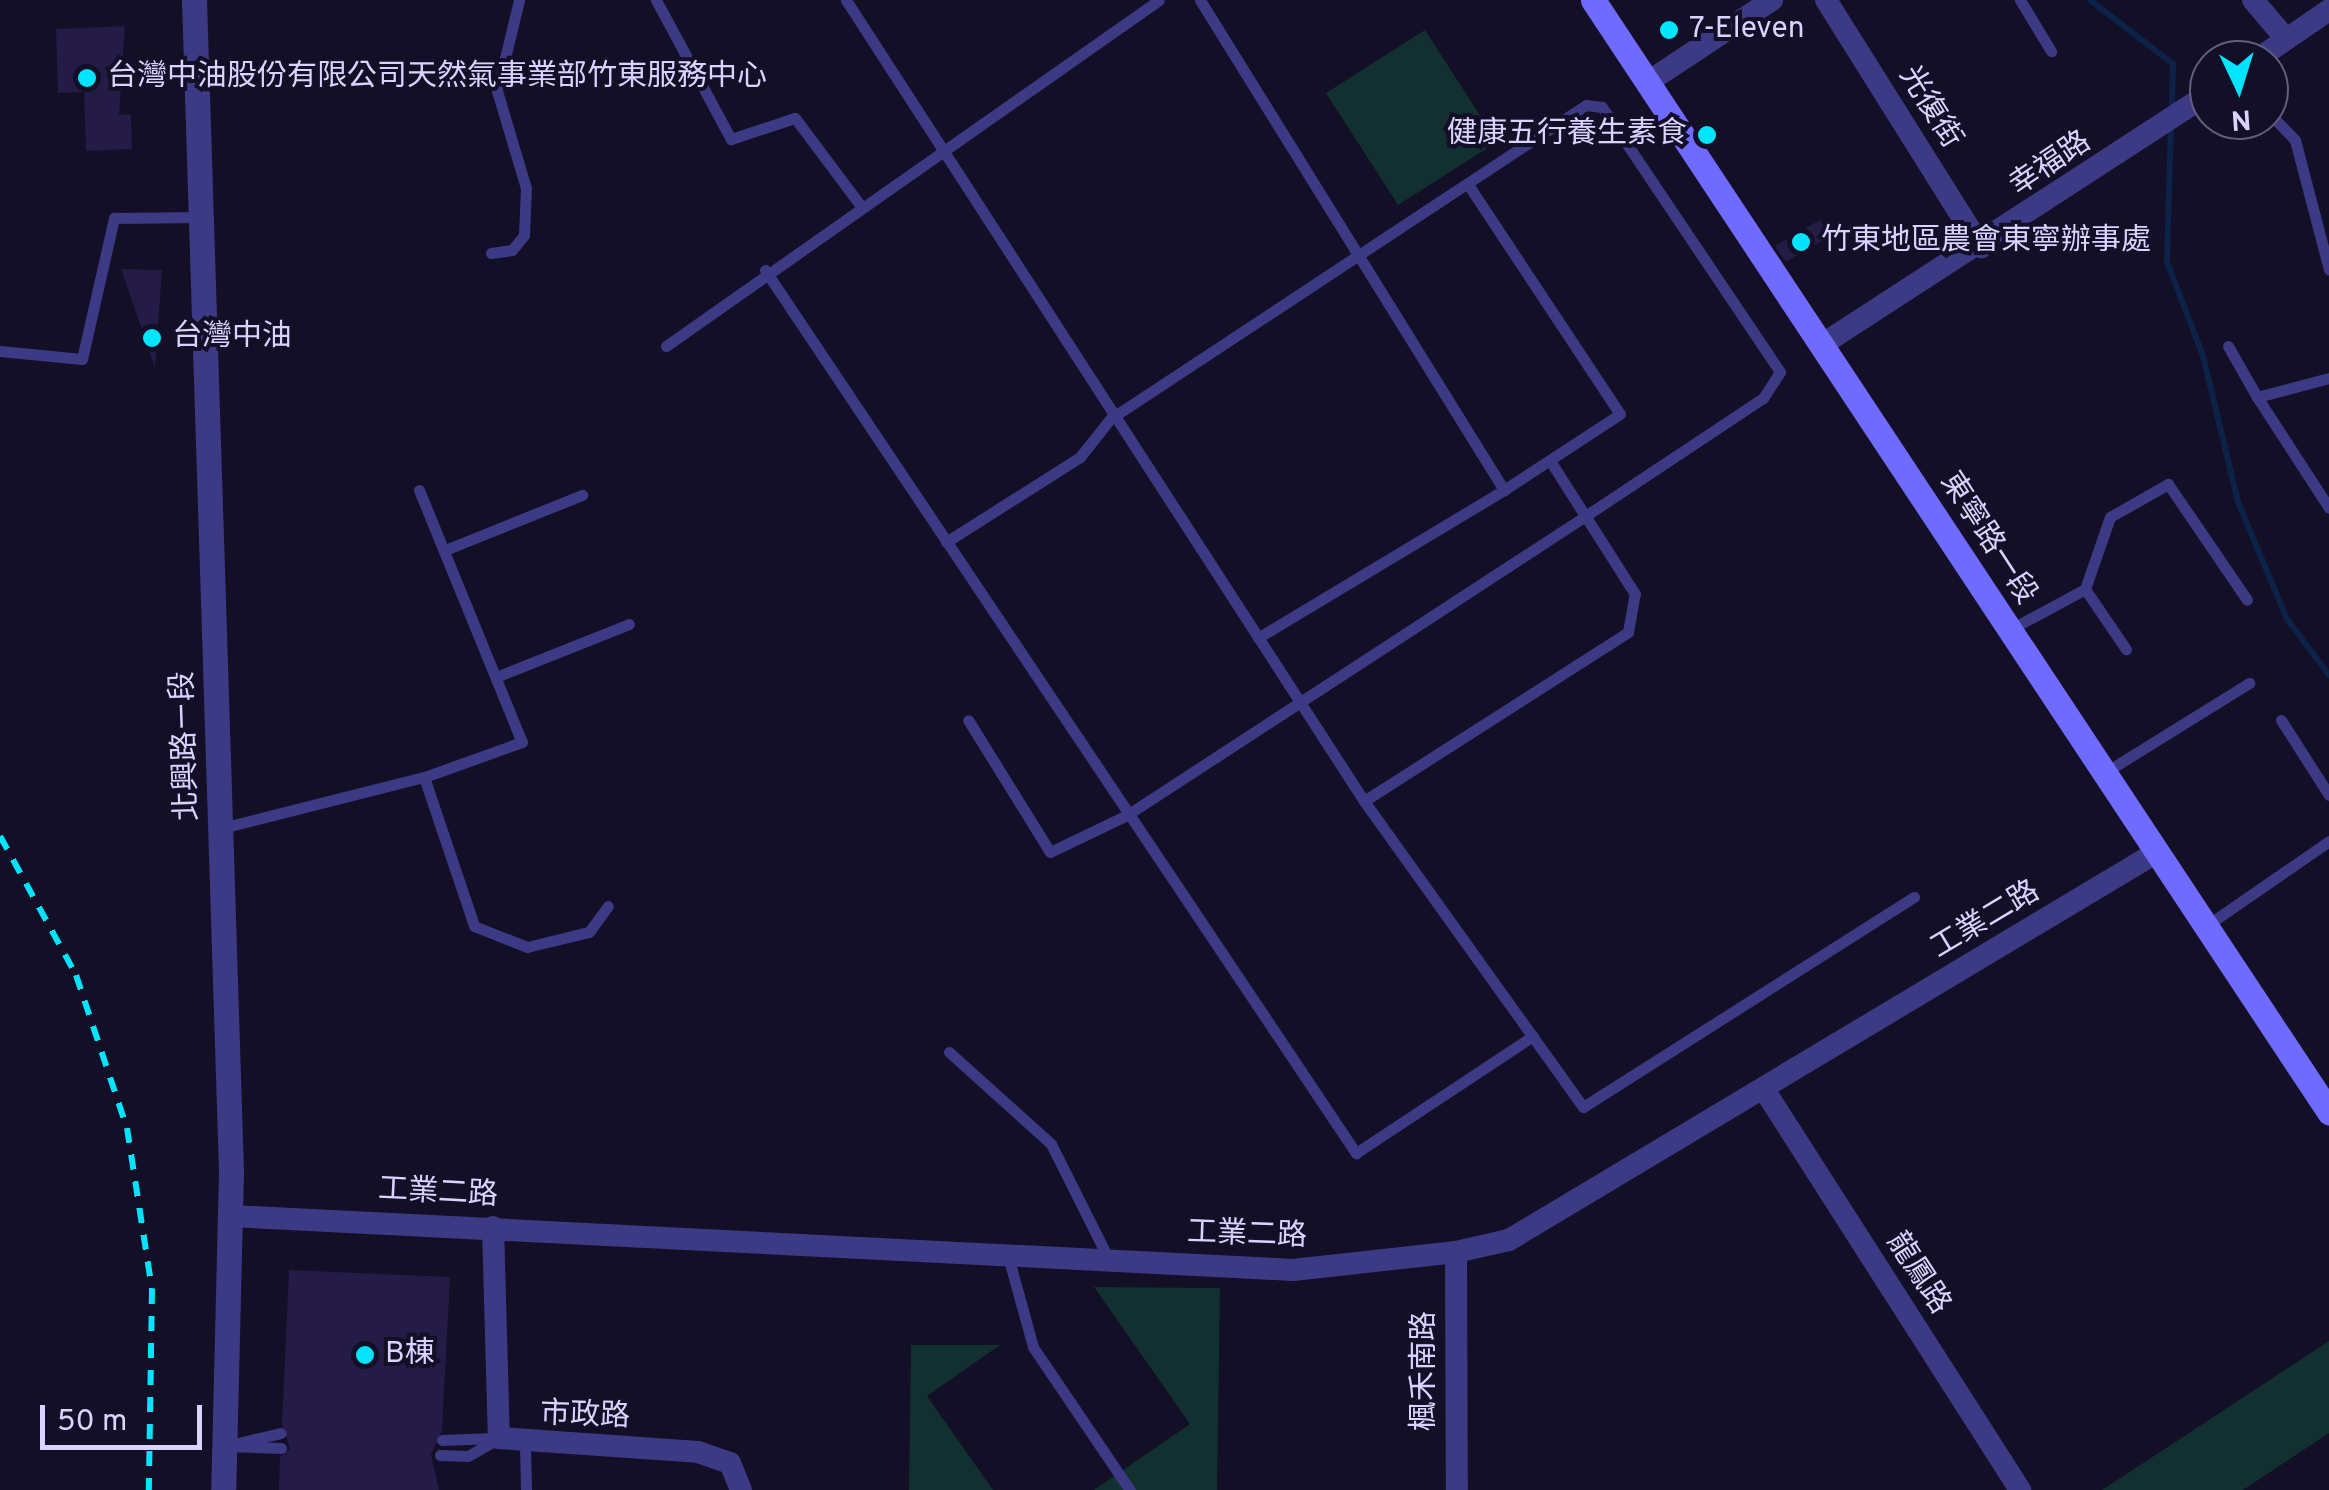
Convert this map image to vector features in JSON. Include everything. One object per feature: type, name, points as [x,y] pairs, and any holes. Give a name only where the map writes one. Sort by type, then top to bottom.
[{"type":"main road","name":"東寧路一段","points":[[1594,0],[1823,344],[2152,855],[2329,1112]]},
{"type":"street","name":"北興路ㄧ段","points":[[194,0],[232,1216],[223,1490]]},
{"type":"street","points":[[1648,82],[1772,0]]},
{"type":"street","name":"光復街","points":[[1826,0],[1981,247]]},
{"type":"street","points":[[2253,0],[2286,39],[2329,10]]},
{"type":"street","name":"幸福路","points":[[1823,344],[1981,247],[2189,107]]},
{"type":"street","name":"工業二路","points":[[232,1216],[1294,1270],[1456,1252],[1509,1240],[1764,1091],[2152,855]]},
{"type":"street","name":"龍鳳路","points":[[1764,1091],[2020,1490]]},
{"type":"street","name":"市政路","points":[[492,1227],[499,1438],[525,1445],[698,1452],[730,1463],[741,1490]]},
{"type":"street","name":"楓禾南路","points":[[1456,1252],[1457,1490]]},
{"type":"lane","points":[[491,253],[512,250],[524,235],[526,188],[497,90],[520,0]]},
{"type":"lane","points":[[656,0],[731,140],[796,118],[860,206]]},
{"type":"lane","points":[[846,0],[1110,419],[1364,801],[1583,1107],[1914,896]]},
{"type":"lane","points":[[666,346],[766,270],[1159,0]]},
{"type":"lane","points":[[1200,0],[1504,490]]},
{"type":"lane","points":[[2020,0],[2051,51]]},
{"type":"lane","points":[[946,542],[1080,456],[1110,419],[1361,258],[1586,106],[1602,107],[1780,372],[1763,398],[1584,517],[1127,815],[1050,852],[968,720]]},
{"type":"lane","points":[[2289,134],[2295,140],[2329,270]]},
{"type":"lane","points":[[1258,638],[1550,462],[1620,414],[1469,186]]},
{"type":"lane","points":[[0,351],[82,359],[114,218],[201,217]]},
{"type":"lane","points":[[766,270],[1356,1153],[1533,1036]]},
{"type":"lane","points":[[2228,346],[2327,502]]},
{"type":"lane","points":[[2257,397],[2329,378]]},
{"type":"lane","points":[[1364,801],[1628,632],[1636,594],[1550,462]]},
{"type":"lane","points":[[2007,631],[2085,589],[2110,517],[2168,484],[2247,600]]},
{"type":"lane","points":[[222,828],[424,776],[522,742],[419,490]]},
{"type":"lane","points":[[445,550],[582,495]]},
{"type":"lane","points":[[2085,589],[2126,649]]},
{"type":"lane","points":[[496,677],[629,624]]},
{"type":"lane","points":[[2100,775],[2249,683]]},
{"type":"lane","points":[[2281,720],[2329,795]]},
{"type":"lane","points":[[424,776],[474,926],[527,946],[589,932],[608,906]]},
{"type":"lane","points":[[2202,928],[2329,842]]},
{"type":"lane","points":[[949,1052],[1051,1144],[1109,1260]]},
{"type":"lane","points":[[1008,1256],[1033,1347],[1130,1490]]},
{"type":"lane","points":[[225,1446],[282,1433]]},
{"type":"lane","points":[[442,1440],[499,1438]]},
{"type":"lane","points":[[440,1455],[468,1456],[499,1438]]},
{"type":"lane","points":[[525,1445],[526,1490]]},
{"type":"lane","points":[[225,1446],[280,1448]]},
{"type":"green space","points":[[1425,30],[1497,142],[1398,205],[1326,93]]},
{"type":"green space","points":[[1094,1287],[1220,1288],[1217,1490],[1094,1490],[1190,1424]]},
{"type":"green space","points":[[2329,1341],[2329,1433],[2243,1490],[2102,1490]]},
{"type":"green space","points":[[911,1345],[1000,1345],[927,1396],[993,1490],[909,1490]]},
{"type":"building","name":"台灣中油股份有限公司天然氣事業部竹東服務中心","points":[[125,26],[119,115],[131,114],[132,149],[86,151],[84,92],[58,93],[56,29]]},
{"type":"building","name":"竹東地區農會東寧辦事處","points":[[1820,220],[1830,236],[1786,262],[1775,246]]},
{"type":"building","name":"台灣中油","points":[[121,269],[162,270],[155,368]]},
{"type":"building","name":"B棟","points":[[289,1270],[450,1277],[442,1431],[431,1454],[439,1490],[279,1490],[280,1457],[290,1449],[282,1424]]},
{"type":"waterway","points":[[2090,0],[2173,64],[2172,108]]},
{"type":"waterway","points":[[2171,125],[2167,262],[2203,356],[2238,502],[2287,619],[2329,675]]},
{"type":"railway","points":[[0,836],[76,975],[127,1128],[152,1289],[149,1490]]},
{"type":"place","name":"7-Eleven","points":[[1669,30]]},
{"type":"place","name":"台灣中油股份有限公司天然氣事業部竹東服務中心","points":[[87,78]]},
{"type":"place","name":"健康五行養生素食","points":[[1707,135]]},
{"type":"place","name":"竹東地區農會東寧辦事處","points":[[1801,242]]},
{"type":"place","name":"台灣中油","points":[[152,338]]},
{"type":"place","name":"B棟","points":[[365,1355]]}]
